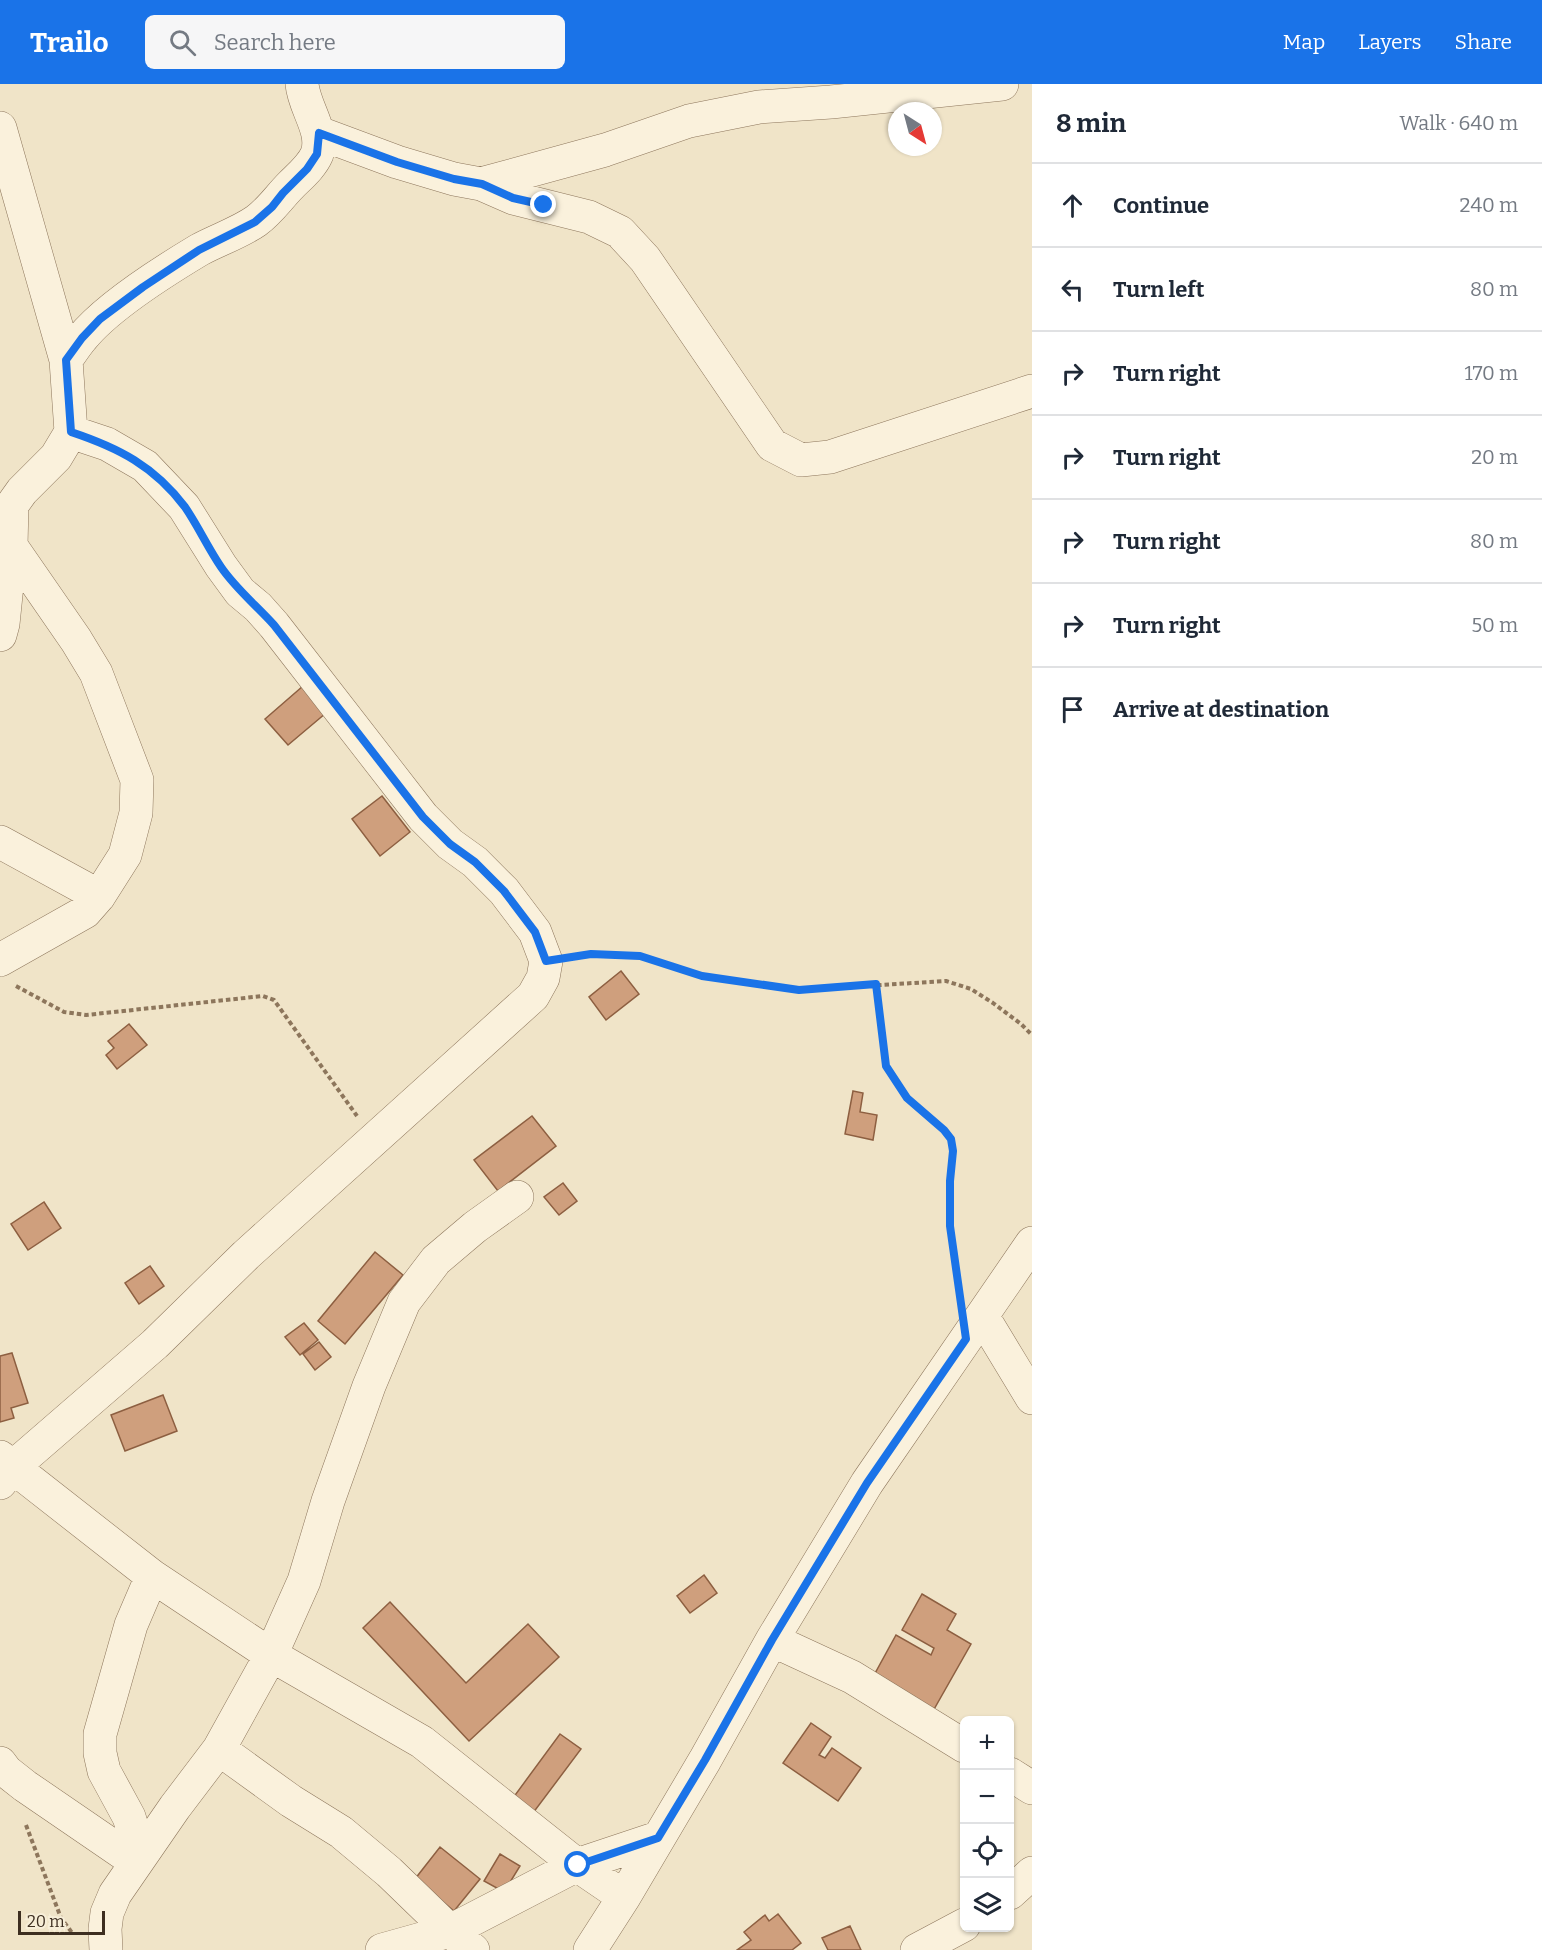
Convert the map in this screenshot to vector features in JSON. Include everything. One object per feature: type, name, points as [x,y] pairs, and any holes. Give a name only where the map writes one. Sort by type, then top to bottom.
[{"type":"street","points":[[66,360],[100,319],[199,250],[255,222],[307,169],[317,154],[319,133],[310,115],[302,84]]},
{"type":"street","points":[[482,184],[605,150],[689,122],[759,108],[1002,84]]},
{"type":"street","points":[[0,128],[66,360],[71,432],[56,457],[22,491],[12,505],[11,546],[0,635]]},
{"type":"street","points":[[319,133],[397,162],[454,179],[482,184],[513,198],[589,217],[620,232],[645,260],[772,445],[801,460],[830,457],[1032,391]]},
{"type":"street","points":[[71,432],[107,444],[145,466],[184,507],[240,592],[274,625],[423,817],[450,844],[475,862],[504,891],[535,932],[546,961],[543,978],[533,996],[373,1138],[246,1255],[155,1344],[4,1469],[152,1576],[271,1655],[422,1742],[578,1865],[624,1897]]},
{"type":"street","points":[[4,971],[86,912],[99,896],[125,855],[136,813],[137,780],[96,673],[11,546]]},
{"type":"street","points":[[0,842],[99,896]]},
{"type":"street","points":[[106,1950],[107,1913],[134,1860],[219,1749],[271,1655],[304,1581],[328,1501],[369,1386],[404,1302],[436,1260],[517,1197]]},
{"type":"street","points":[[590,1950],[624,1897],[705,1760],[772,1640],[867,1483],[1032,1243]]},
{"type":"street","points":[[975,1328],[1032,1398]]},
{"type":"street","points":[[134,1860],[134,1833],[129,1817],[104,1771],[100,1753],[100,1734],[131,1625],[152,1576]]},
{"type":"street","points":[[772,1640],[852,1677],[960,1744]]},
{"type":"street","points":[[219,1749],[291,1801],[341,1832],[389,1872],[461,1940]]},
{"type":"street","points":[[0,1763],[6,1771],[25,1786],[134,1860]]},
{"type":"street","points":[[1014,1777],[1032,1788]]},
{"type":"street","points":[[382,1950],[461,1940],[578,1865],[658,1838]]},
{"type":"street","points":[[1014,1889],[1032,1873]]},
{"type":"street","points":[[917,1950],[960,1927]]},
{"type":"path","points":[[546,961],[591,954],[640,956],[702,976],[799,990],[946,981],[971,989],[1012,1017],[1032,1035]]},
{"type":"path","points":[[4,971],[64,1012],[86,1015],[263,996],[274,1000],[373,1138]]},
{"type":"path","points":[[876,984],[886,1066],[907,1098],[944,1130],[951,1139],[953,1151],[950,1226],[975,1328]]},
{"type":"path","points":[[23,1817],[62,1918],[75,1937]]},
{"type":"building","points":[[303,686],[326,713],[288,745],[265,719]]},
{"type":"building","points":[[382,796],[410,832],[380,856],[352,819]]},
{"type":"building","points":[[621,971],[639,994],[606,1020],[589,997]]},
{"type":"building","points":[[129,1024],[147,1045],[117,1069],[106,1055],[114,1048],[108,1041]]},
{"type":"building","points":[[853,1091],[863,1093],[860,1112],[877,1115],[873,1140],[845,1134]]},
{"type":"building","points":[[532,1116],[556,1146],[498,1191],[474,1160]]},
{"type":"building","points":[[563,1183],[577,1201],[559,1215],[544,1197]]},
{"type":"building","points":[[44,1202],[61,1228],[28,1250],[11,1224]]},
{"type":"building","points":[[375,1252],[403,1275],[345,1344],[318,1321]]},
{"type":"building","points":[[150,1266],[164,1286],[139,1304],[125,1283]]},
{"type":"building","points":[[304,1323],[318,1340],[300,1355],[285,1337]]},
{"type":"building","points":[[319,1342],[331,1357],[315,1370],[303,1354]]},
{"type":"building","points":[[12,1353],[28,1403],[11,1408],[14,1418],[0,1422],[0,1356]]},
{"type":"building","points":[[163,1395],[177,1431],[125,1451],[111,1415]]},
{"type":"building","points":[[704,1575],[717,1593],[690,1613],[677,1596]]},
{"type":"building","points":[[922,1594],[956,1614],[947,1630],[971,1644],[933,1711],[873,1677],[896,1635],[931,1655],[934,1648],[902,1630]]},
{"type":"building","points":[[390,1602],[466,1683],[528,1624],[559,1657],[469,1741],[363,1628]]},
{"type":"building","points":[[811,1723],[831,1737],[819,1755],[825,1758],[832,1748],[861,1768],[838,1801],[783,1763]]},
{"type":"building","points":[[560,1734],[581,1749],[530,1817],[510,1802]]},
{"type":"building","points":[[440,1847],[480,1879],[454,1911],[415,1879]]},
{"type":"building","points":[[500,1854],[520,1866],[504,1892],[484,1881]]},
{"type":"building","points":[[778,1914],[801,1943],[792,1950],[737,1950],[751,1940],[744,1932],[765,1915],[769,1921]]},
{"type":"building","points":[[850,1926],[861,1950],[828,1950],[822,1938]]},
{"type":"route","points":[[544,205],[513,198],[482,184],[454,179],[397,162],[319,133],[317,154],[307,169],[272,207],[255,222],[199,250],[143,287],[100,319],[66,360],[71,432],[107,444],[145,466],[184,507],[240,592],[274,625],[423,817],[450,844],[475,862],[504,891],[535,932],[546,961],[591,954],[640,956],[702,976],[799,990],[876,984],[880,1033],[886,1066],[907,1098],[944,1130],[951,1139],[953,1151],[950,1226],[966,1339],[867,1483],[772,1640],[705,1760],[658,1838],[578,1865]]}]
